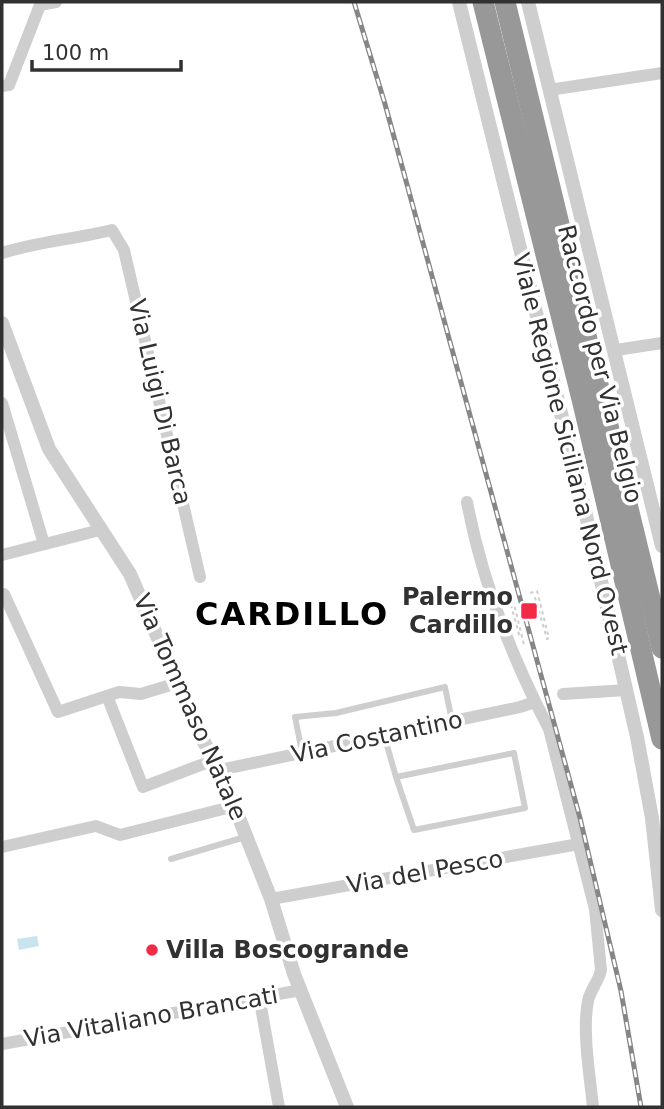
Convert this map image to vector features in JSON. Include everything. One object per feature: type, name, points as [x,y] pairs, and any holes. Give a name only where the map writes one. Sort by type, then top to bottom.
[{"type":"highway","name":"Raccordo per Via Belgio","points":[[483,2],[585,412],[662,739]]},
{"type":"highway","name":"Raccordo per Via Belgio","points":[[505,2],[662,648]]},
{"type":"street","points":[[2,86],[9,85],[40,5],[57,2]]},
{"type":"street","name":"Viale Regione Siciliana Nord Ovest","points":[[459,2],[581,494],[626,690],[652,818],[662,910]]},
{"type":"street","points":[[528,2],[662,546]]},
{"type":"street","points":[[549,90],[662,74]]},
{"type":"street","name":"Via Luigi Di Barca","points":[[2,253],[111,230],[124,250],[201,577]]},
{"type":"street","name":"Via Tommaso Natale","points":[[2,323],[49,449],[139,591],[177,682],[217,765],[271,899],[301,989],[347,1107]]},
{"type":"street","points":[[615,350],[662,343]]},
{"type":"street","points":[[2,403],[44,544]]},
{"type":"street","points":[[467,502],[475,546],[492,600],[549,729],[595,909],[601,970],[588,998],[586,1022],[593,1107]]},
{"type":"street","points":[[2,555],[100,530]]},
{"type":"street","points":[[4,594],[58,712],[118,692],[141,694],[177,682]]},
{"type":"street","points":[[563,694],[626,690]]},
{"type":"street","name":"Via Costantino","points":[[107,696],[143,787],[217,765],[303,752],[535,702]]},
{"type":"street","points":[[2,847],[96,826],[120,835],[235,806]]},
{"type":"street","name":"Via del Pesco","points":[[271,899],[579,844]]},
{"type":"street","name":"Via Vitaliano Brancati","points":[[2,1044],[301,989]]},
{"type":"street","points":[[259,996],[279,1107]]},
{"type":"lane","points":[[303,752],[295,717],[336,713],[445,687],[452,721]]},
{"type":"lane","points":[[384,735],[396,777],[414,830],[524,808],[514,753],[396,777]]},
{"type":"lane","points":[[172,859],[247,836]]},
{"type":"path","points":[[530,593],[537,591],[550,638],[547,639],[534,594]]},
{"type":"path","points":[[511,599],[524,644],[522,645],[511,599]]},
{"type":"water","points":[[37,936],[39,946],[19,950],[17,939]]},
{"type":"railway","points":[[354,2],[385,104],[580,818],[621,991],[641,1107]]},
{"type":"place","name":"Palermo Cardillo","points":[[529,611]]},
{"type":"place","name":"Villa Boscogrande","points":[[152,950]]},
{"type":"district","name":"CARDILLO","points":[[292,614]]}]
